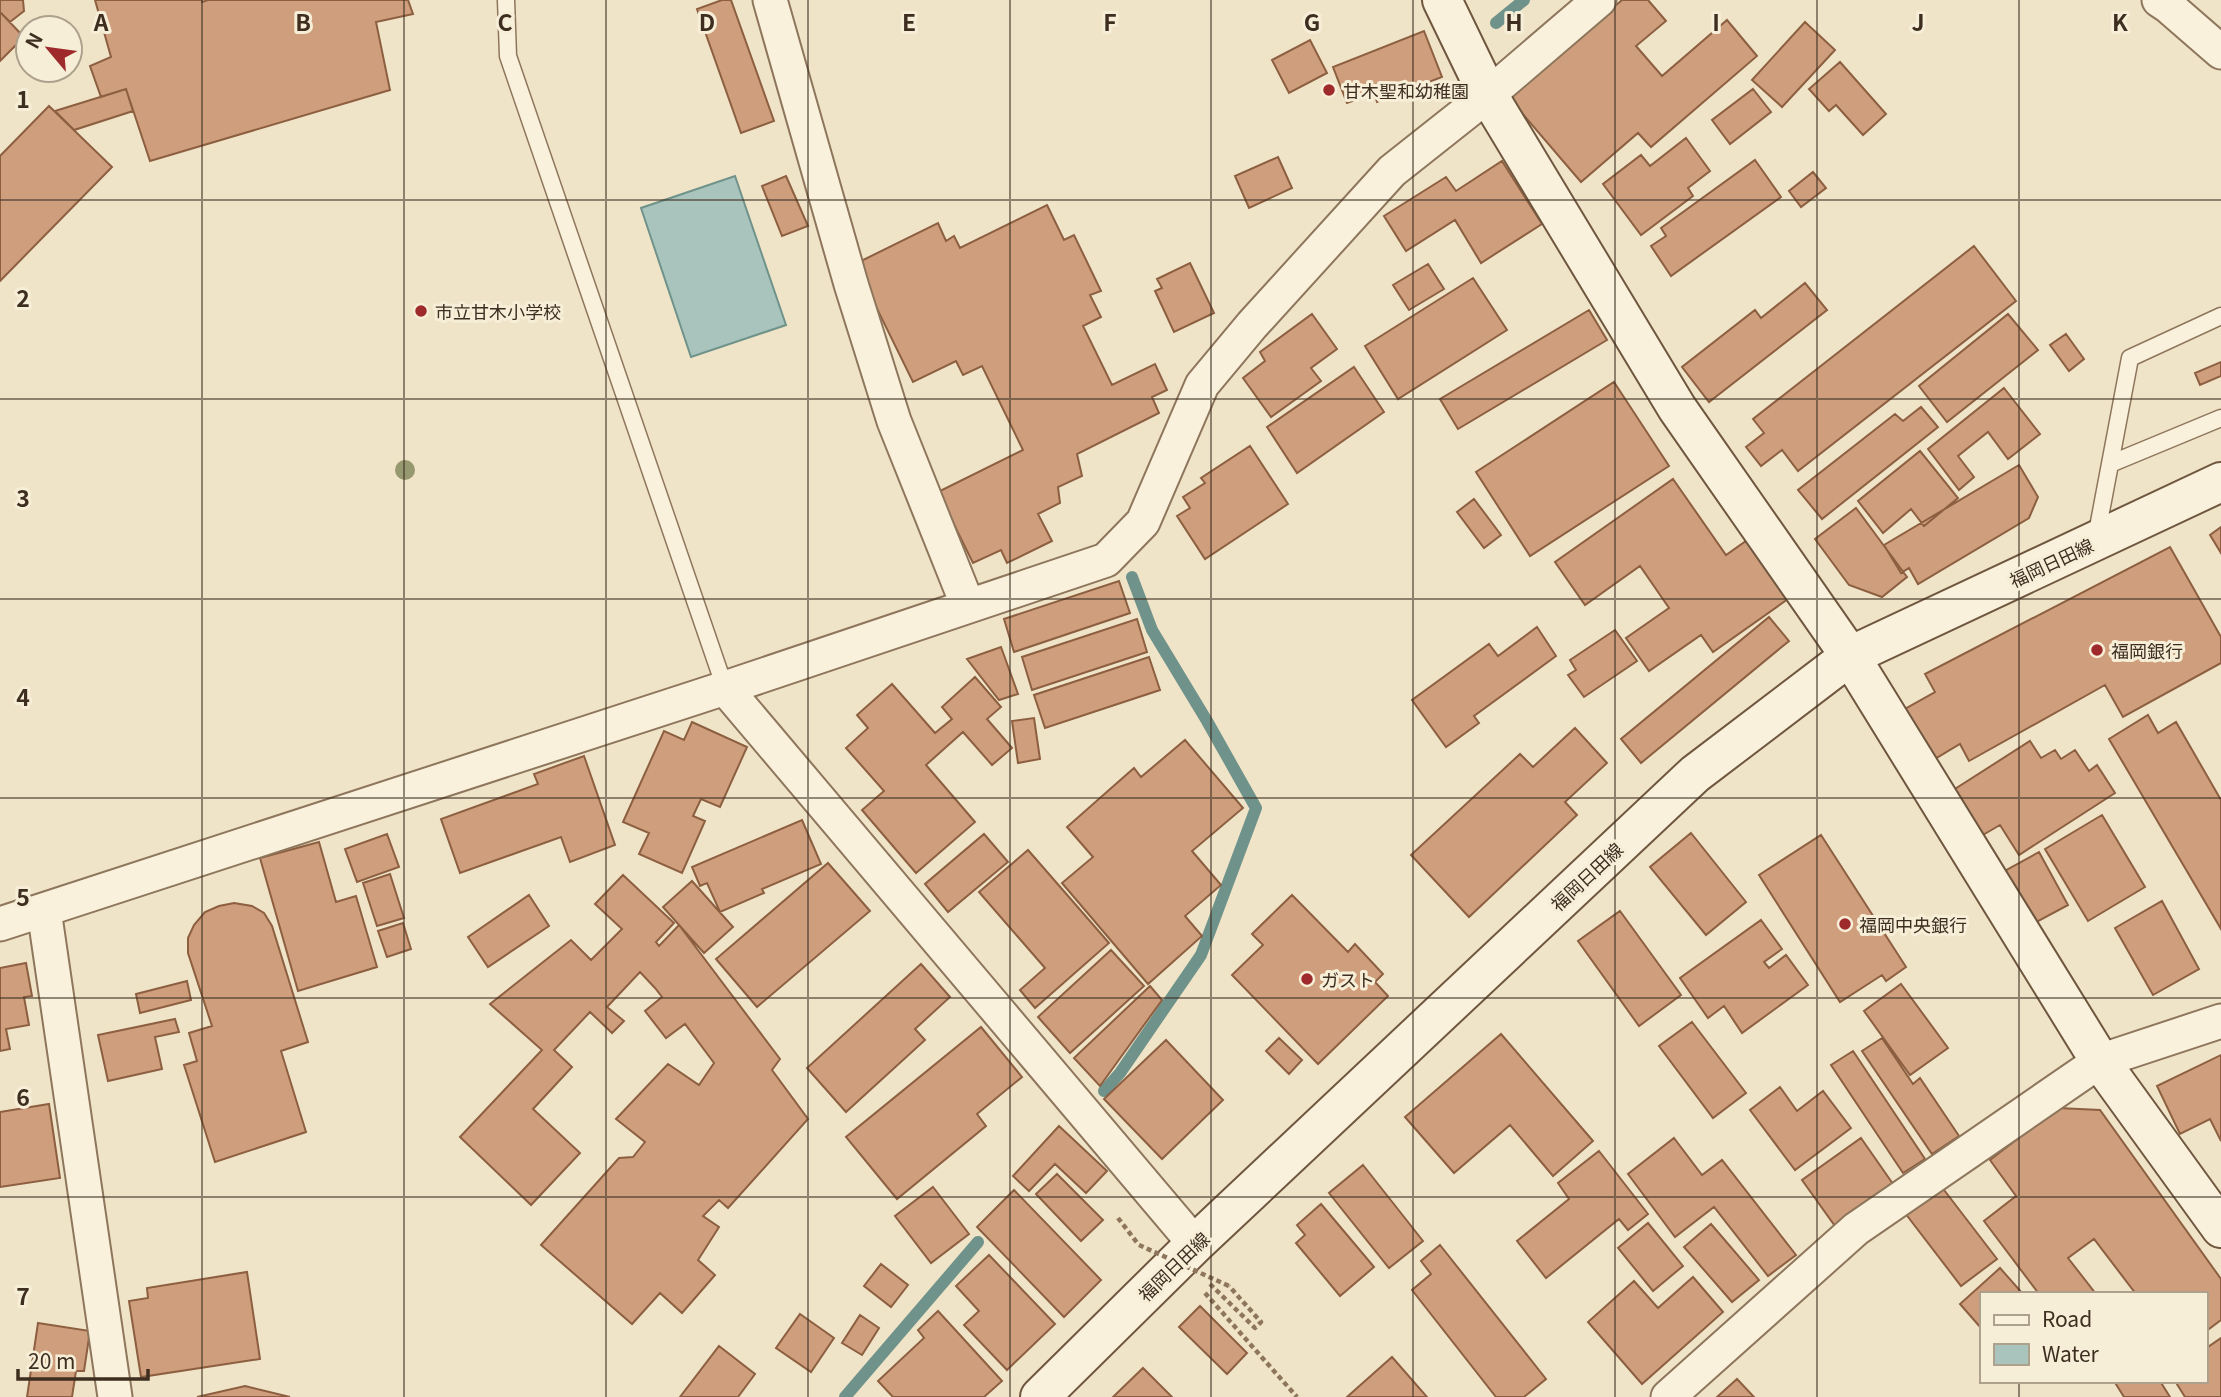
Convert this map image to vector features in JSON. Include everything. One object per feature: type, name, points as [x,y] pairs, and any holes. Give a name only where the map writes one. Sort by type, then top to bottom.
[{"type":"main road","points":[[1442,0],[1488,95],[1676,408],[1850,656],[2100,1061],[2221,1228]]},
{"type":"main road","name":"福岡日田線","points":[[1040,1397],[1195,1244],[1695,774],[1850,656],[2221,482]]},
{"type":"street","points":[[770,0],[851,284],[894,421],[968,606]]},
{"type":"street","points":[[0,924],[725,688],[1106,559],[1143,522],[1202,385],[1252,325],[1392,171],[1488,95],[1599,0]]},
{"type":"street","points":[[2159,0],[2221,52]]},
{"type":"street","points":[[725,688],[1195,1244]]},
{"type":"street","points":[[44,911],[116,1397]]},
{"type":"street","points":[[1668,1397],[1856,1229],[2100,1061],[2221,1021]]},
{"type":"lane","points":[[506,0],[508,56],[725,688]]},
{"type":"lane","points":[[2096,541],[2130,358],[2221,316]]},
{"type":"lane","points":[[2110,464],[2221,418]]},
{"type":"path","points":[[1139,1245],[1229,1286],[1261,1321],[1255,1328],[1209,1283]]},
{"type":"path","points":[[1202,1290],[1297,1397]]},
{"type":"water","points":[[735,176],[786,325],[691,357],[641,208]]},
{"type":"building","points":[[0,0],[23,0],[24,11],[14,14],[14,19],[10,22],[0,12]]},
{"type":"building","points":[[95,0],[408,0],[413,14],[376,22],[390,90],[150,161],[126,89],[101,97],[90,66],[111,57]]},
{"type":"building","points":[[722,0],[731,0],[774,121],[741,133],[697,9]]},
{"type":"building","points":[[1622,0],[1648,0],[1666,21],[1636,46],[1662,76],[1727,20],[1757,56],[1651,147],[1638,133],[1581,182],[1509,98]]},
{"type":"building","points":[[0,12],[14,27],[14,47],[0,61]]},
{"type":"building","points":[[1805,22],[1835,50],[1782,107],[1752,80]]},
{"type":"building","points":[[1424,31],[1442,77],[1377,102],[1374,93],[1347,103],[1333,67]]},
{"type":"building","points":[[1310,40],[1327,73],[1289,93],[1272,60]]},
{"type":"building","points":[[1840,62],[1886,114],[1863,135],[1836,105],[1829,111],[1809,89]]},
{"type":"building","points":[[126,89],[133,111],[74,130],[55,111]]},
{"type":"building","points":[[1753,89],[1771,112],[1730,144],[1712,120]]},
{"type":"building","points":[[49,106],[112,167],[0,281],[0,156]]},
{"type":"building","points":[[1686,138],[1710,171],[1688,188],[1693,196],[1641,235],[1603,184],[1641,155],[1650,166]]},
{"type":"building","points":[[1278,157],[1292,188],[1249,208],[1235,176]]},
{"type":"building","points":[[1755,160],[1781,197],[1671,276],[1651,246],[1666,236],[1661,228]]},
{"type":"building","points":[[1502,161],[1542,224],[1481,263],[1455,220],[1406,251],[1384,216],[1446,177],[1456,191]]},
{"type":"building","points":[[1813,172],[1826,188],[1801,207],[1789,191]]},
{"type":"building","points":[[786,176],[808,226],[782,236],[762,186]]},
{"type":"building","points":[[1047,205],[1064,240],[1074,235],[1101,291],[1090,295],[1101,317],[1083,326],[1112,385],[1155,364],[1167,390],[1152,397],[1159,413],[1077,454],[1082,476],[1058,487],[1060,503],[1038,514],[1052,541],[1007,563],[1001,550],[973,563],[938,492],[1023,450],[982,366],[963,375],[956,361],[913,382],[855,264],[938,223],[946,241],[954,236],[960,248]]},
{"type":"building","points":[[1974,246],[2016,301],[1798,471],[1782,450],[1761,466],[1746,447],[1764,433],[1753,419]]},
{"type":"building","points":[[1190,263],[1214,313],[1174,332],[1155,291],[1162,288],[1157,279]]},
{"type":"building","points":[[1428,264],[1444,289],[1409,310],[1393,285]]},
{"type":"building","points":[[1473,278],[1507,330],[1398,399],[1365,346]]},
{"type":"building","points":[[1805,283],[1827,310],[1709,402],[1682,367],[1755,310],[1761,318]]},
{"type":"building","points":[[1589,310],[1607,340],[1458,429],[1440,399]]},
{"type":"building","points":[[1312,314],[1337,349],[1311,368],[1321,381],[1271,417],[1243,378],[1265,361],[1260,352]]},
{"type":"building","points":[[2008,314],[2038,350],[1947,422],[1919,386]]},
{"type":"building","points":[[2066,334],[2084,359],[2069,371],[2050,345]]},
{"type":"building","points":[[2221,362],[2221,376],[2200,385],[2195,373]]},
{"type":"building","points":[[1354,367],[1384,412],[1297,473],[1267,427]]},
{"type":"building","points":[[1614,382],[1669,466],[1530,556],[1476,472]]},
{"type":"building","points":[[2004,388],[2040,434],[2008,459],[1988,432],[1958,456],[1974,477],[1959,490],[1928,449]]},
{"type":"building","points":[[1921,407],[1938,427],[1822,519],[1798,490],[1895,414],[1903,421]]},
{"type":"building","points":[[1250,446],[1288,504],[1205,559],[1177,516],[1190,508],[1183,497],[1205,483],[1201,478]]},
{"type":"building","points":[[1920,451],[1958,498],[1924,526],[1911,509],[1883,533],[1858,501]]},
{"type":"building","points":[[2019,465],[2038,497],[2029,518],[1918,584],[1909,568],[1901,573],[1884,545]]},
{"type":"building","points":[[1673,479],[1726,555],[1746,541],[1788,599],[1713,652],[1701,635],[1649,671],[1626,638],[1669,608],[1640,566],[1585,605],[1555,562]]},
{"type":"building","points":[[1474,499],[1501,535],[1484,548],[1457,512]]},
{"type":"building","points":[[1856,508],[1907,577],[1882,597],[1849,585],[1815,539]]},
{"type":"building","points":[[2221,527],[2221,553],[2210,535]]},
{"type":"building","name":"福岡銀行","points":[[2170,547],[2221,637],[2221,663],[2123,717],[2105,685],[1969,761],[1960,744],[1933,760],[1905,709],[1935,692],[1925,674]]},
{"type":"building","points":[[1119,581],[1130,613],[1014,652],[1004,619]]},
{"type":"building","points":[[1769,617],[1789,641],[1641,763],[1621,739]]},
{"type":"building","points":[[1137,619],[1147,652],[1032,690],[1022,657]]},
{"type":"building","points":[[1537,627],[1556,656],[1474,716],[1479,723],[1446,747],[1412,700],[1489,644],[1498,656]]},
{"type":"building","points":[[1615,630],[1637,661],[1584,697],[1568,675],[1576,670],[1570,660]]},
{"type":"building","points":[[1001,647],[1018,694],[999,700],[967,659]]},
{"type":"building","points":[[1149,657],[1160,690],[1045,728],[1034,695]]},
{"type":"building","points":[[975,677],[1001,707],[987,719],[1012,748],[992,765],[963,732],[926,765],[975,822],[916,873],[862,810],[884,791],[846,748],[868,728],[857,715],[892,684],[935,733],[952,719],[942,707]]},
{"type":"building","points":[[2148,715],[2158,733],[2176,722],[2221,800],[2221,929],[2109,739]]},
{"type":"building","points":[[1034,718],[1040,759],[1018,763],[1012,721]]},
{"type":"building","points":[[692,722],[747,747],[720,807],[701,799],[693,816],[705,821],[682,873],[639,854],[649,833],[623,822],[664,731],[684,740]]},
{"type":"building","points":[[1575,728],[1607,763],[1565,802],[1577,815],[1469,917],[1411,855],[1520,754],[1533,767]]},
{"type":"building","points":[[1185,740],[1243,808],[1192,851],[1221,885],[1185,916],[1202,936],[1148,984],[1062,883],[1093,857],[1067,827],[1134,768],[1141,777]]},
{"type":"building","points":[[2030,741],[2041,758],[2055,750],[2061,759],[2075,750],[2089,771],[2097,765],[2115,793],[2019,855],[2000,825],[1976,839],[1947,794]]},
{"type":"building","points":[[584,756],[615,845],[570,862],[561,837],[460,873],[441,819],[538,784],[534,774]]},
{"type":"building","points":[[2102,815],[2145,887],[2088,921],[2045,849]]},
{"type":"building","points":[[802,820],[821,864],[762,889],[764,893],[720,912],[707,883],[700,886],[692,867]]},
{"type":"building","points":[[1691,833],[1746,902],[1706,935],[1650,867]]},
{"type":"building","points":[[387,834],[399,867],[357,882],[345,849]]},
{"type":"building","points":[[984,834],[1008,862],[948,912],[925,884]]},
{"type":"building","points":[[1821,835],[1906,967],[1886,981],[1882,975],[1840,1002],[1759,875]]},
{"type":"building","points":[[319,842],[336,902],[356,896],[377,967],[298,991],[260,858]]},
{"type":"building","points":[[1028,850],[1109,943],[1035,1008],[1020,990],[1045,968],[979,892]]},
{"type":"building","points":[[2039,852],[2068,905],[2031,925],[2003,872]]},
{"type":"building","points":[[828,863],[870,911],[757,1007],[716,959]]},
{"type":"building","points":[[390,874],[404,918],[377,926],[363,883]]},
{"type":"building","points":[[623,875],[674,923],[656,942],[659,946],[679,925],[780,1059],[772,1070],[808,1119],[728,1208],[719,1200],[703,1216],[719,1227],[698,1260],[715,1275],[682,1313],[660,1293],[632,1324],[541,1245],[619,1158],[633,1157],[645,1142],[616,1119],[668,1064],[699,1085],[714,1063],[685,1024],[666,1038],[645,1011],[662,997],[655,988],[640,972],[607,1007],[624,1021],[612,1033],[590,1012],[554,1050],[572,1067],[533,1109],[580,1153],[531,1205],[460,1137],[542,1050],[490,1004],[571,940],[591,960],[622,929],[595,904]]},
{"type":"building","points":[[692,881],[733,927],[704,953],[663,907]]},
{"type":"building","points":[[529,895],[549,926],[488,967],[468,937]]},
{"type":"building","name":"ガスト","points":[[1292,895],[1348,952],[1355,944],[1383,974],[1375,982],[1388,996],[1318,1064],[1232,975],[1263,945],[1252,934]]},
{"type":"building","points":[[2162,901],[2199,969],[2153,995],[2115,928]]},
{"type":"building","points":[[234,903],[252,906],[264,913],[272,926],[308,1042],[281,1051],[306,1132],[215,1162],[184,1065],[197,1061],[189,1033],[212,1026],[188,953],[188,938],[205,912]]},
{"type":"building","points":[[1620,911],[1681,995],[1639,1026],[1578,941]]},
{"type":"building","points":[[1761,920],[1782,949],[1764,962],[1769,968],[1786,955],[1808,985],[1742,1033],[1724,1006],[1708,1018],[1680,978]]},
{"type":"building","points":[[403,923],[411,949],[387,957],[378,931]]},
{"type":"building","points":[[1111,950],[1144,986],[1070,1053],[1038,1017]]},
{"type":"building","points":[[26,963],[32,996],[24,997],[29,1025],[6,1029],[10,1049],[0,1051],[0,968]]},
{"type":"building","points":[[921,964],[950,997],[915,1029],[925,1040],[846,1112],[807,1068]]},
{"type":"building","points":[[187,981],[191,1000],[140,1013],[136,994]]},
{"type":"building","points":[[1901,984],[1948,1048],[1910,1075],[1864,1011]]},
{"type":"building","points":[[1150,986],[1162,1000],[1100,1086],[1074,1058]]},
{"type":"building","points":[[175,1019],[179,1032],[155,1037],[162,1069],[108,1081],[98,1035]]},
{"type":"building","points":[[1692,1022],[1746,1093],[1713,1118],[1659,1046]]},
{"type":"building","points":[[981,1027],[1022,1077],[977,1114],[986,1126],[897,1199],[846,1137]]},
{"type":"building","points":[[1501,1034],[1593,1141],[1553,1176],[1510,1125],[1454,1173],[1405,1117]]},
{"type":"building","points":[[1279,1038],[1302,1060],[1289,1074],[1266,1051]]},
{"type":"building","points":[[1882,1038],[1913,1084],[1920,1078],[1959,1136],[1932,1154],[1862,1051]]},
{"type":"building","points":[[1166,1040],[1223,1100],[1162,1159],[1104,1099]]},
{"type":"building","points":[[1853,1051],[1925,1159],[1903,1173],[1831,1065]]},
{"type":"building","points":[[2221,1055],[2221,1141],[2210,1119],[2180,1134],[2157,1086]]},
{"type":"building","points":[[1780,1087],[1797,1111],[1823,1091],[1851,1128],[1795,1170],[1750,1110]]},
{"type":"building","points":[[49,1104],[60,1178],[0,1187],[0,1112]]},
{"type":"building","points":[[2058,1108],[2100,1110],[2221,1279],[2221,1320],[2207,1330],[2207,1292],[2134,1292],[2094,1239],[2068,1258],[2094,1292],[2037,1292],[1984,1221],[2016,1196],[1990,1160]]},
{"type":"building","points":[[1059,1126],[1107,1171],[1086,1193],[1055,1164],[1029,1191],[1013,1176]]},
{"type":"building","points":[[1674,1138],[1702,1175],[1722,1160],[1796,1255],[1768,1276],[1714,1207],[1675,1237],[1628,1174]]},
{"type":"building","points":[[1861,1138],[1893,1184],[1835,1226],[1802,1180]]},
{"type":"building","points":[[1599,1151],[1648,1214],[1628,1230],[1619,1219],[1546,1278],[1517,1241],[1569,1199],[1558,1183]]},
{"type":"building","points":[[1363,1165],[1423,1241],[1389,1268],[1329,1193]]},
{"type":"building","points":[[1057,1174],[1103,1220],[1081,1241],[1036,1194]]},
{"type":"building","points":[[1941,1186],[1997,1259],[1961,1286],[1905,1213]]},
{"type":"building","points":[[933,1187],[969,1234],[931,1263],[895,1216]]},
{"type":"building","points":[[1014,1190],[1101,1280],[1064,1317],[977,1227]]},
{"type":"building","points":[[1321,1204],[1374,1267],[1340,1296],[1296,1243],[1305,1235],[1297,1225]]},
{"type":"building","points":[[1648,1223],[1683,1266],[1653,1291],[1618,1248]]},
{"type":"building","points":[[1711,1224],[1759,1280],[1732,1302],[1684,1247]]},
{"type":"building","points":[[1440,1245],[1546,1379],[1524,1397],[1496,1397],[1412,1290],[1431,1274],[1421,1261]]},
{"type":"building","points":[[989,1255],[1055,1324],[1007,1370],[964,1325],[979,1311],[956,1286]]},
{"type":"building","points":[[881,1264],[908,1285],[891,1307],[864,1286]]},
{"type":"building","points":[[2000,1268],[2021,1292],[1980,1292],[1980,1327],[1960,1304]]},
{"type":"building","points":[[247,1272],[260,1359],[141,1377],[129,1301],[148,1298],[147,1288]]},
{"type":"building","points":[[1693,1277],[1723,1312],[1642,1384],[1588,1322],[1634,1281],[1658,1308]]},
{"type":"building","points":[[1200,1306],[1247,1353],[1227,1374],[1179,1327]]},
{"type":"building","points":[[938,1311],[1002,1381],[984,1397],[893,1397],[878,1381],[924,1338],[918,1330]]},
{"type":"building","points":[[800,1314],[834,1338],[811,1372],[776,1348]]},
{"type":"building","points":[[860,1315],[879,1328],[862,1355],[842,1343]]},
{"type":"building","points":[[38,1323],[90,1331],[84,1371],[76,1371],[72,1397],[27,1397]]},
{"type":"building","points":[[2221,1338],[2221,1397],[2185,1397],[2176,1383],[2207,1383],[2207,1348]]},
{"type":"building","points":[[719,1346],[755,1374],[738,1397],[680,1397]]},
{"type":"building","points":[[1392,1357],[1427,1397],[1347,1397]]},
{"type":"building","points":[[1143,1368],[1172,1397],[1113,1397]]},
{"type":"building","points":[[1737,1379],[1754,1397],[1717,1397]]},
{"type":"building","points":[[2115,1383],[2161,1383],[2170,1397],[2124,1397]]},
{"type":"building","points":[[245,1386],[290,1397],[197,1397]]},
{"type":"waterway","points":[[1496,23],[1524,0]]},
{"type":"waterway","points":[[1104,1091],[1120,1073],[1201,955],[1256,808],[1152,630],[1132,577]]},
{"type":"waterway","points":[[845,1397],[978,1242]]},
{"type":"place","name":"甘木聖和幼稚園","points":[[1329,90]]},
{"type":"place","name":"市立甘木小学校","points":[[421,311]]},
{"type":"place","name":"福岡銀行","points":[[2097,650]]},
{"type":"place","name":"福岡中央銀行","points":[[1845,924]]},
{"type":"place","name":"ガスト","points":[[1307,979]]}]
